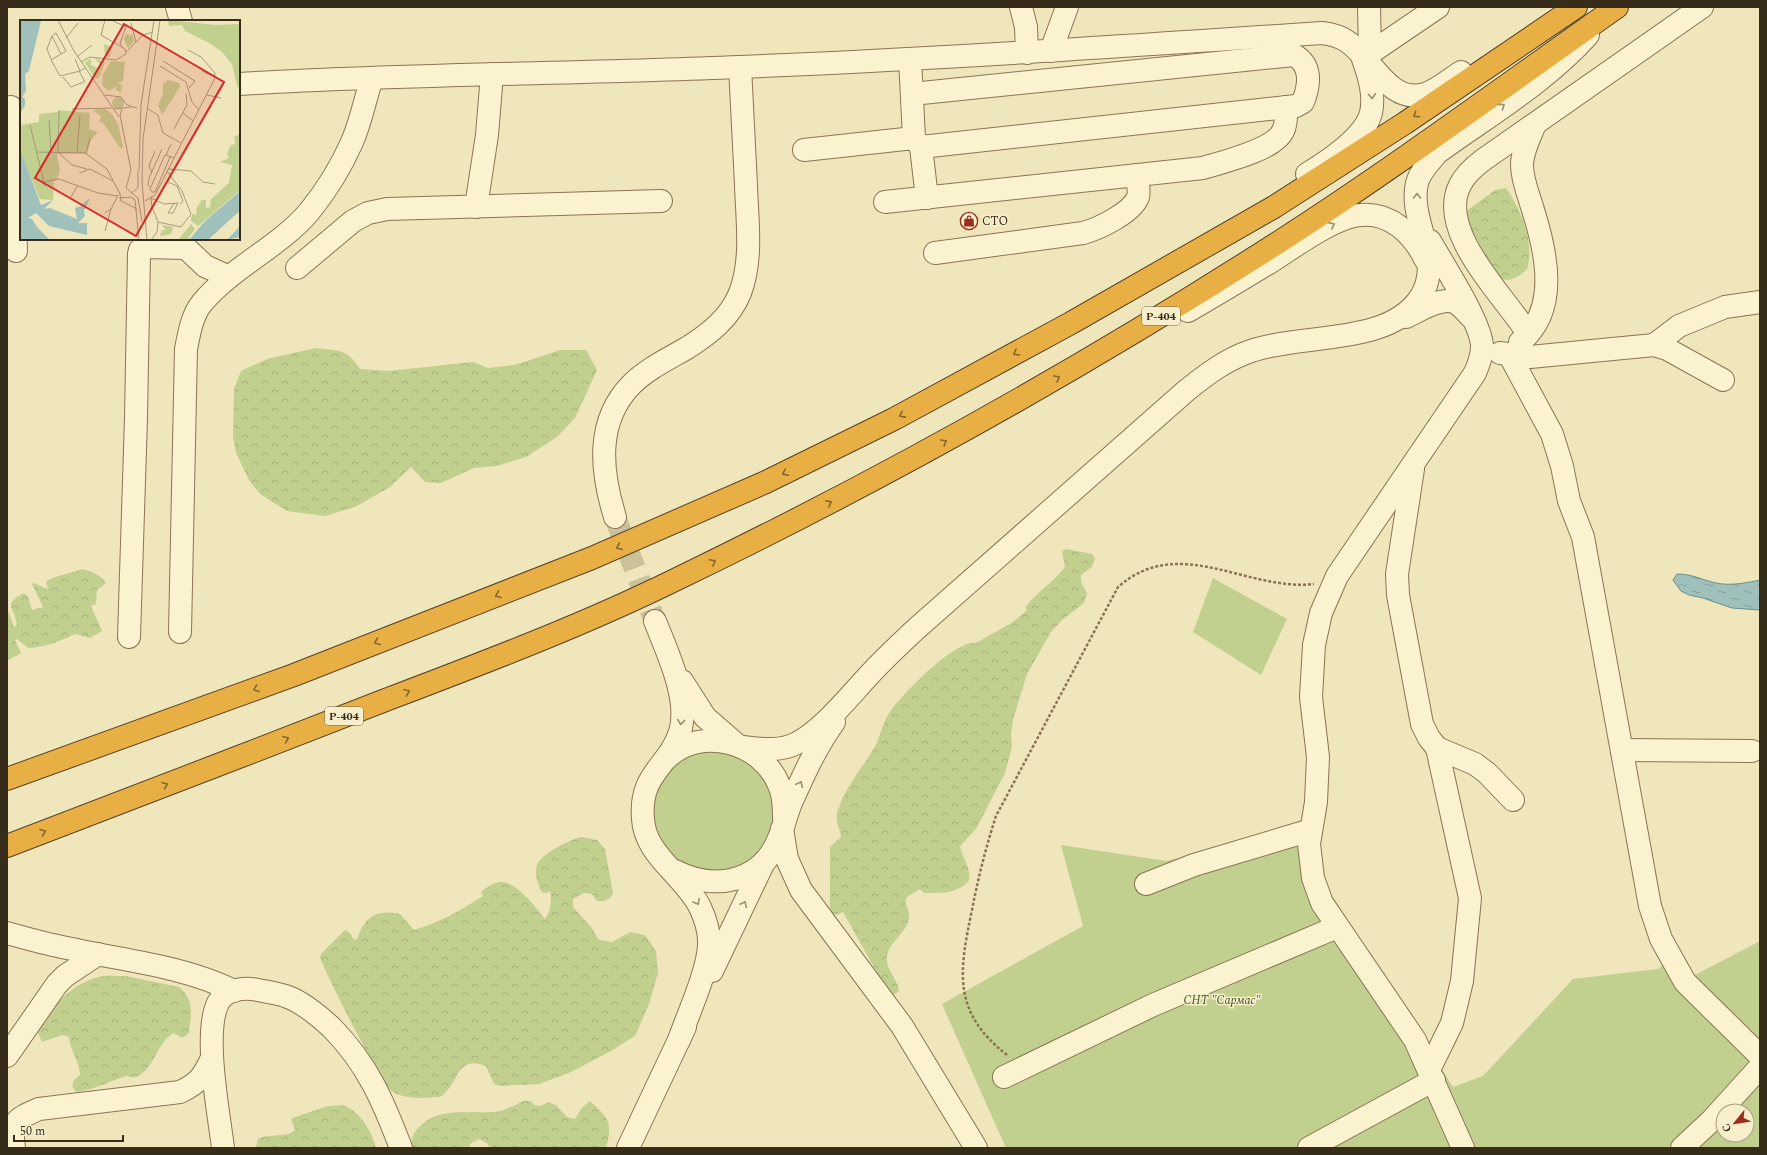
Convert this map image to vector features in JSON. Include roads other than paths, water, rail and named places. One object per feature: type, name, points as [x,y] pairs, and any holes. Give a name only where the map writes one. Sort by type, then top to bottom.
[{"type":"highway","points":[[7,779],[294,675],[548,576],[655,532],[766,482],[894,419],[1071,324],[1183,260],[1320,178],[1405,123],[1576,7]]},
{"type":"highway","name":"Р-404","points":[[7,846],[441,679],[619,606],[678,579],[918,457],[1090,359],[1282,240],[1382,173],[1612,11]]},
{"type":"street","points":[[177,7],[181,20]]},
{"type":"street","points":[[1021,7],[1026,27],[1027,53]]},
{"type":"street","points":[[1051,51],[1067,7]]},
{"type":"street","points":[[1071,324],[1124,281],[1233,220],[1315,170],[1357,136],[1366,126],[1371,114],[1371,84],[1366,55],[1369,7]]},
{"type":"street","points":[[1366,55],[1438,7]]},
{"type":"street","points":[[240,84],[304,80],[740,67],[910,59],[1027,53],[1322,33],[1332,34],[1349,42],[1366,55],[1392,88],[1406,94],[1424,95],[1445,83],[1517,34],[1551,13],[1566,7]]},
{"type":"street","points":[[1528,334],[1466,244],[1456,220],[1455,203],[1460,184],[1479,163],[1702,7]]},
{"type":"street","points":[[1393,323],[1412,309],[1421,297],[1428,275],[1429,262],[1427,246],[1417,208],[1417,182],[1426,166],[1437,153],[1546,74],[1575,50],[1612,11]]},
{"type":"street","points":[[804,150],[917,142],[1296,106],[1303,102],[1309,76],[1306,65],[1301,59],[1294,55],[912,94]]},
{"type":"street","points":[[910,59],[917,142],[927,198]]},
{"type":"street","points":[[615,517],[607,488],[604,466],[607,427],[613,410],[620,398],[632,384],[718,325],[731,311],[740,293],[746,274],[748,250],[747,210],[740,67]]},
{"type":"street","points":[[476,207],[487,135],[492,74]]},
{"type":"street","points":[[180,632],[186,349],[190,328],[202,304],[229,278],[284,236],[308,212],[335,175],[352,141],[372,78]]},
{"type":"street","points":[[13,107],[16,251]]},
{"type":"street","points":[[885,202],[1203,168],[1234,159],[1269,144],[1283,133],[1287,122],[1286,107]]},
{"type":"street","points":[[1482,346],[1505,348],[1521,342],[1538,319],[1546,284],[1546,259],[1540,231],[1522,172],[1524,154],[1535,124]]},
{"type":"street","points":[[935,253],[1083,233],[1096,229],[1131,208],[1138,197],[1137,175]]},
{"type":"street","points":[[298,268],[353,221],[368,213],[387,209],[661,201]]},
{"type":"street","points":[[1090,359],[1153,332],[1319,232],[1349,217],[1361,215],[1375,216],[1391,221],[1405,230],[1425,258],[1428,275]]},
{"type":"street","points":[[1422,226],[1474,321],[1480,335],[1482,346],[1481,359],[1475,373],[1337,576],[1321,613],[1314,645],[1311,697],[1318,757],[1316,802],[1309,844],[1313,878],[1322,903],[1415,1040],[1432,1075],[1463,1148]]},
{"type":"street","points":[[129,638],[140,250],[145,247],[186,248],[205,266],[229,278]]},
{"type":"street","points":[[657,768],[670,755],[697,742],[720,741],[740,746],[773,749],[797,744],[817,729],[857,689],[882,661],[916,629],[1187,390],[1219,366],[1234,358],[1270,346],[1367,331],[1393,323],[1429,306],[1445,302],[1454,302],[1462,307],[1474,321]]},
{"type":"street","points":[[1654,345],[1679,326],[1725,307],[1760,302]]},
{"type":"street","points":[[1482,346],[1510,356],[1530,357],[1654,345],[1667,349],[1723,380]]},
{"type":"street","points":[[1510,356],[1552,434],[1562,466],[1568,501],[1583,537],[1650,906],[1661,939],[1685,982],[1760,1056]]},
{"type":"street","points":[[1414,463],[1397,574],[1398,595],[1422,724],[1428,738],[1437,748],[1475,764],[1513,800]]},
{"type":"street","points":[[655,621],[669,657],[682,706],[680,732],[675,743],[657,768],[647,786],[643,816],[647,838],[663,862],[693,895],[703,914],[709,934],[706,963],[679,1040]]},
{"type":"street","points":[[669,657],[695,704],[705,717],[740,746],[756,755],[773,773],[779,785],[783,799],[783,824],[787,859],[801,890],[898,1021],[976,1148]]},
{"type":"street","points":[[628,1148],[679,1040],[754,871],[772,852],[814,755],[828,730],[857,689]]},
{"type":"street","points":[[1309,1148],[1432,1075],[1452,1023],[1462,981],[1470,898],[1437,748]]},
{"type":"street","points":[[1622,750],[1752,751]]},
{"type":"street","points":[[1146,884],[1194,865],[1311,830]]},
{"type":"street","points":[[663,862],[675,871],[689,878],[702,882],[728,881],[754,871],[786,880],[801,890]]},
{"type":"street","points":[[1014,1073],[1153,1005],[1337,927]]},
{"type":"street","points":[[7,933],[203,977],[234,991]]},
{"type":"street","points":[[7,1056],[65,976],[98,954]]},
{"type":"street","points":[[223,1148],[212,1058],[214,1022],[218,1003],[229,992],[248,987],[288,997],[318,1015],[348,1045],[369,1074],[388,1113],[401,1148]]},
{"type":"street","points":[[14,1148],[11,1132],[20,1118],[39,1109],[180,1092],[196,1084],[204,1075],[212,1058]]},
{"type":"street","points":[[1682,1148],[1712,1120],[1760,1067]]},
{"type":"water","points":[[1677,574],[1697,577],[1721,584],[1738,584],[1760,580],[1760,610],[1732,608],[1689,595],[1681,591],[1673,580]]},
{"type":"tunnel","points":[[615,517],[655,621]]},
{"type":"place","name":"СТО","points":[[969,221]]},
{"type":"park label","name":"СНТ \"Сармас\"","points":[[1222,1000]]}]
